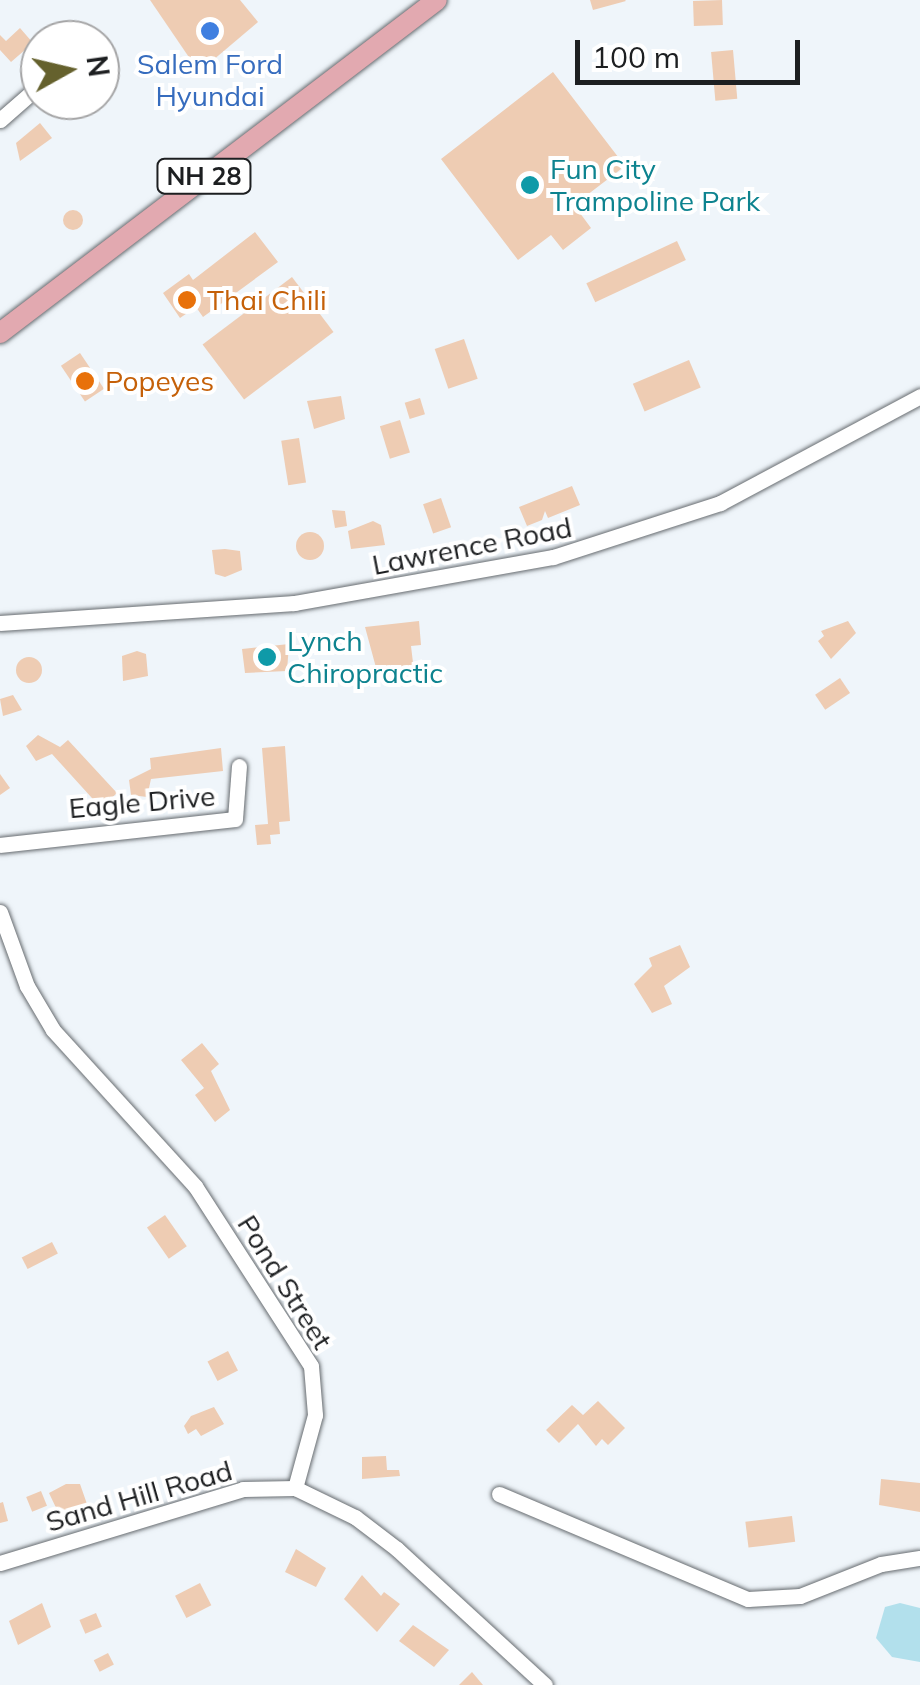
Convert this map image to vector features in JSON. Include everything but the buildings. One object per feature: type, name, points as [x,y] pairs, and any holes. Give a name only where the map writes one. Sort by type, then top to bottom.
[{"type":"main road","name":"NH 28","points":[[0,333],[437,0]]},
{"type":"street","points":[[0,120],[20,102]]},
{"type":"street","name":"Lawrence Road","points":[[0,623],[294,603],[554,557],[722,502],[920,396]]},
{"type":"street","name":"Eagle Drive","points":[[0,846],[235,819],[239,766]]},
{"type":"street","name":"Pond Street","points":[[0,912],[26,986],[53,1030],[195,1186],[311,1366],[315,1415],[295,1488]]},
{"type":"street","points":[[295,1488],[355,1517],[545,1685]]},
{"type":"street","name":"Sand Hill Road","points":[[0,1562],[243,1489],[295,1488]]},
{"type":"street","points":[[499,1494],[748,1599],[800,1596],[881,1564],[920,1558]]},
{"type":"water","points":[[900,1603],[920,1608],[920,1662],[892,1657],[876,1638],[885,1607]]},
{"type":"place","name":"Salem Ford Hyundai","points":[[210,31]]},
{"type":"place","name":"Fun City Trampoline Park","points":[[530,185]]},
{"type":"place","name":"Thai Chili","points":[[187,300]]},
{"type":"place","name":"Popeyes","points":[[85,381]]},
{"type":"place","name":"Lynch Chiropractic","points":[[267,657]]}]
